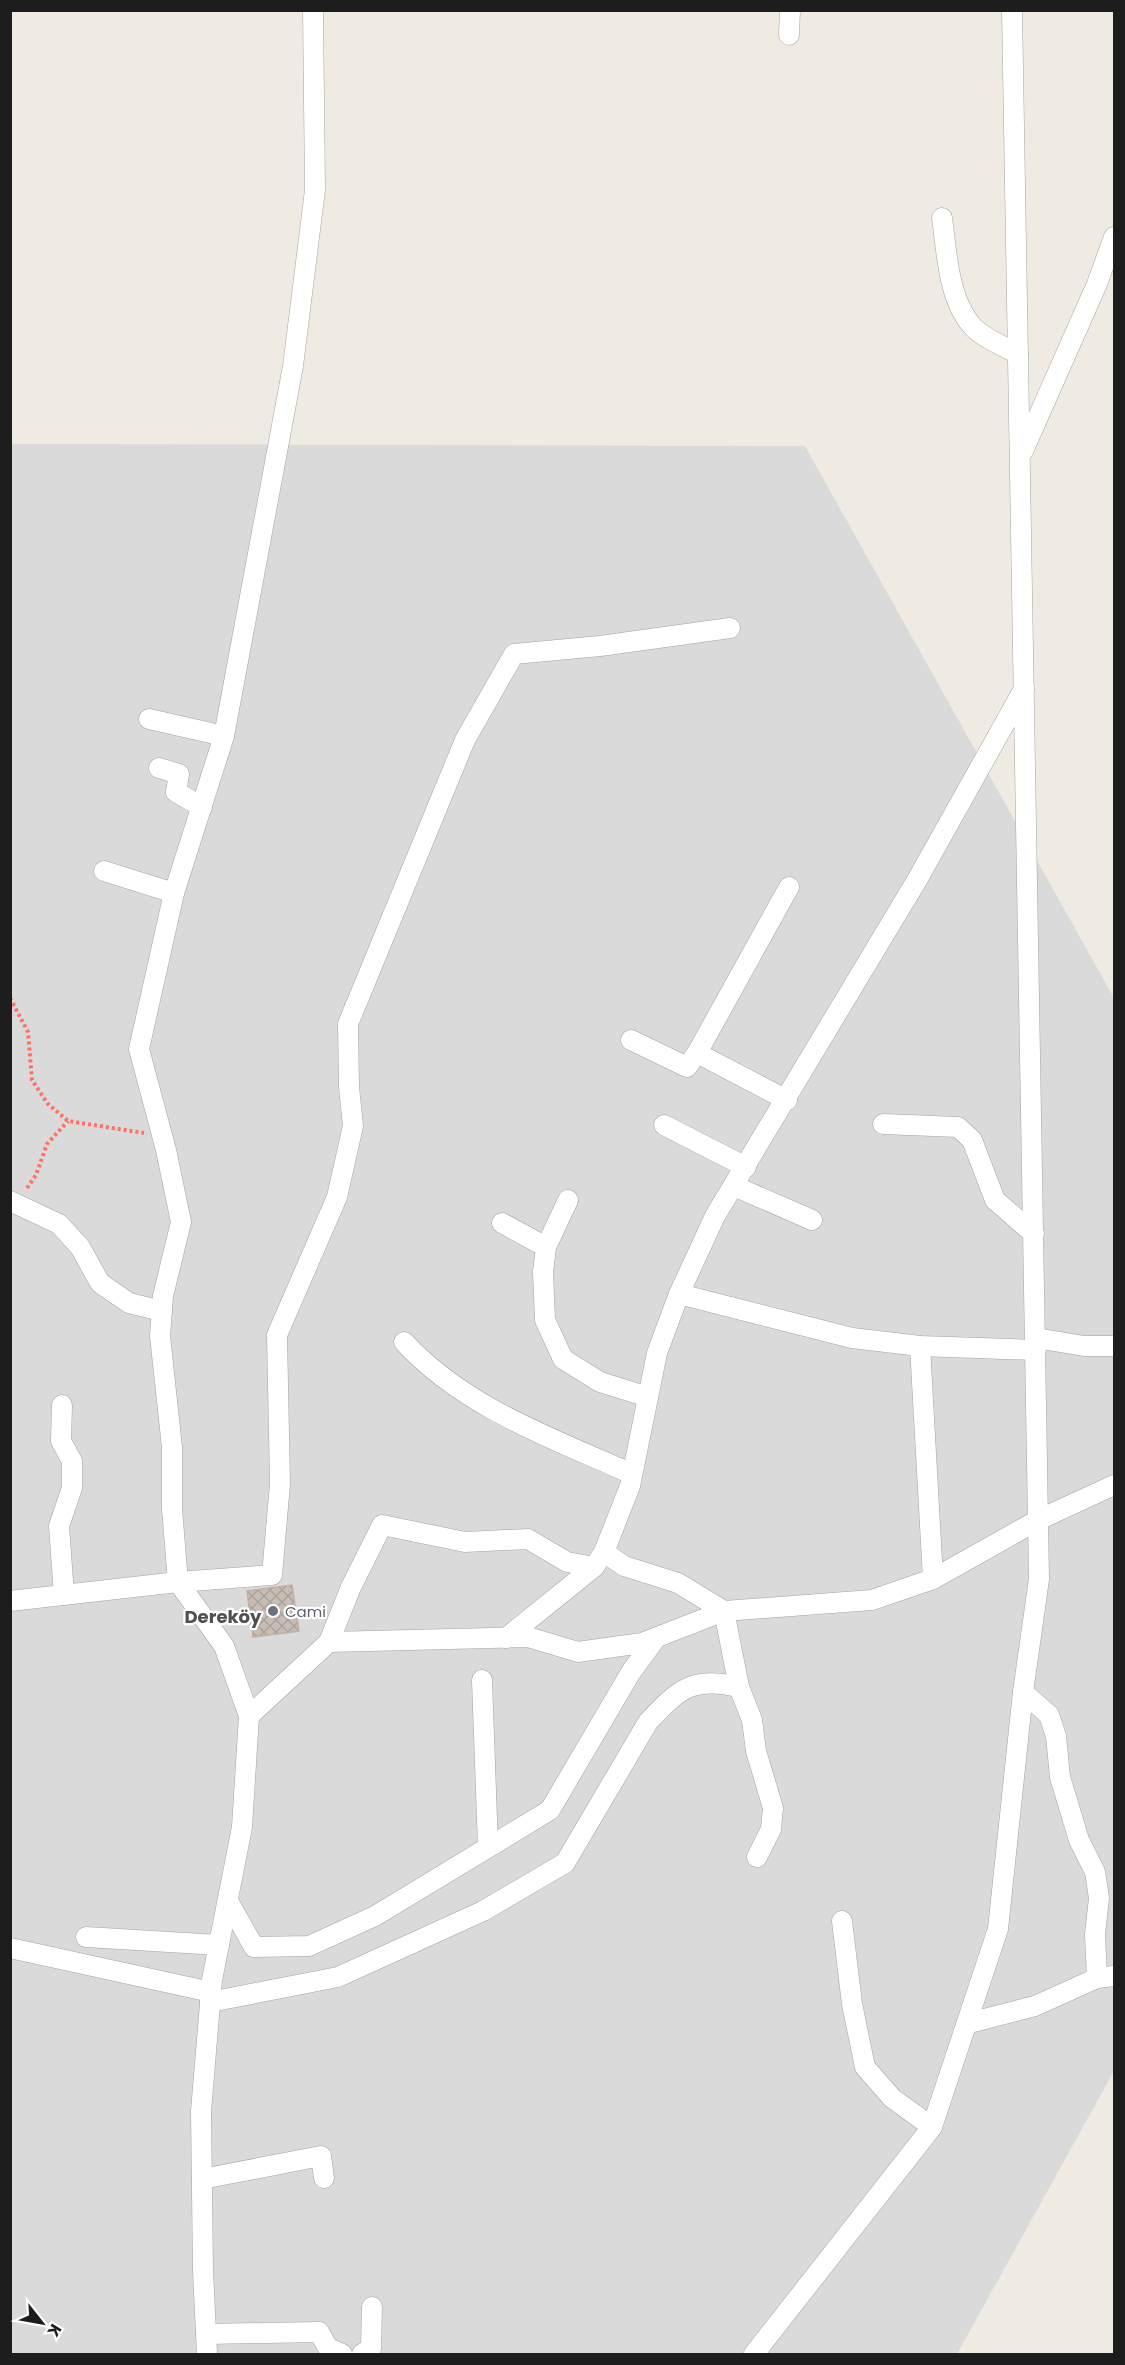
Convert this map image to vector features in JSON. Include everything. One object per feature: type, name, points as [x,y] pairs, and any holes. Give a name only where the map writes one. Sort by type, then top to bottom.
[{"type":"street","points":[[207,2355],[201,2111],[210,1997],[242,1827],[249,1716],[224,1646],[178,1582],[172,1509],[172,1447],[160,1336],[163,1296],[181,1222],[162,1135],[139,1049],[174,893],[224,736],[293,366],[312,213],[315,166],[313,10]]},
{"type":"street","points":[[789,34],[790,10]]},
{"type":"street","points":[[754,2355],[932,2127],[969,2023],[998,1929],[1023,1692],[1039,1579],[1012,10]]},
{"type":"street","points":[[942,218],[949,269],[960,306],[975,329],[1018,354]]},
{"type":"street","points":[[1020,456],[1097,284],[1114,237]]},
{"type":"street","points":[[10,1601],[178,1582],[272,1575],[280,1473],[277,1335],[337,1197],[351,1137],[353,1126],[349,1087],[348,1024],[465,740],[514,654],[600,646],[730,628]]},
{"type":"street","points":[[506,1638],[599,1560],[630,1486],[657,1353],[680,1294],[715,1216],[787,1100],[917,880],[1024,688]]},
{"type":"street","points":[[149,719],[224,736]]},
{"type":"street","points":[[159,768],[179,774],[176,792],[202,807]]},
{"type":"street","points":[[104,872],[174,893]]},
{"type":"street","points":[[631,1040],[687,1067],[789,887]]},
{"type":"street","points":[[697,1053],[787,1100]]},
{"type":"street","points":[[883,1124],[958,1127],[972,1140],[995,1200],[1034,1234]]},
{"type":"street","points":[[664,1125],[746,1167]]},
{"type":"street","points":[[734,1186],[812,1220]]},
{"type":"street","points":[[568,1200],[546,1247],[543,1272],[545,1320],[563,1359],[600,1382],[648,1396]]},
{"type":"street","points":[[14,1202],[59,1224],[80,1247],[100,1283],[129,1303],[162,1311]]},
{"type":"street","points":[[502,1223],[546,1247]]},
{"type":"street","points":[[680,1294],[852,1338],[920,1346],[1036,1344],[1114,1346]]},
{"type":"street","points":[[404,1342],[422,1361],[494,1412],[632,1474]]},
{"type":"street","points":[[920,1346],[933,1579]]},
{"type":"street","points":[[62,1405],[61,1441],[72,1461],[72,1488],[59,1526],[64,1595]]},
{"type":"street","points":[[329,1642],[528,1637],[578,1652],[642,1643],[724,1611],[872,1599],[933,1579],[1038,1520],[1114,1485]]},
{"type":"street","points":[[249,1716],[329,1642],[351,1587],[382,1525],[465,1542],[528,1539],[567,1562],[599,1560],[678,1583],[724,1611],[739,1687],[752,1720],[756,1751],[773,1808],[771,1829],[757,1857]]},
{"type":"street","points":[[228,1901],[254,1947],[309,1946],[375,1916],[550,1810],[631,1672],[656,1638]]},
{"type":"street","points":[[483,1680],[488,1846]]},
{"type":"street","points":[[10,1948],[210,1997],[338,1977],[483,1911],[565,1863],[648,1722],[665,1704],[685,1688],[713,1681],[739,1687]]},
{"type":"street","points":[[969,2023],[1035,2006],[1106,1977],[1095,1934],[1099,1898],[1095,1872],[1079,1839],[1060,1776],[1056,1736],[1049,1715],[1023,1692]]},
{"type":"street","points":[[842,1921],[852,2004],[865,2067],[892,2097],[932,2127]]},
{"type":"street","points":[[86,1937],[219,1944]]},
{"type":"street","points":[[202,2179],[321,2156],[324,2178]]},
{"type":"street","points":[[362,2355],[371,2348],[372,2307]]},
{"type":"street","points":[[206,2334],[319,2332],[328,2348],[342,2355]]},
{"type":"path","points":[[10,998],[28,1032],[32,1080],[48,1104],[68,1121],[162,1135]]},
{"type":"path","points":[[14,1202],[36,1175],[47,1144],[68,1121]]},
{"type":"shaded area","points":[[11,444],[805,446],[1114,998],[1114,2071],[957,2354],[11,2354]]},
{"type":"building","name":"Cami","points":[[292,1585],[299,1631],[253,1637],[247,1591]]},
{"type":"place","name":"Cami","points":[[273,1611]]},
{"type":"district","name":"Dereköy","points":[[223,1616]]}]
